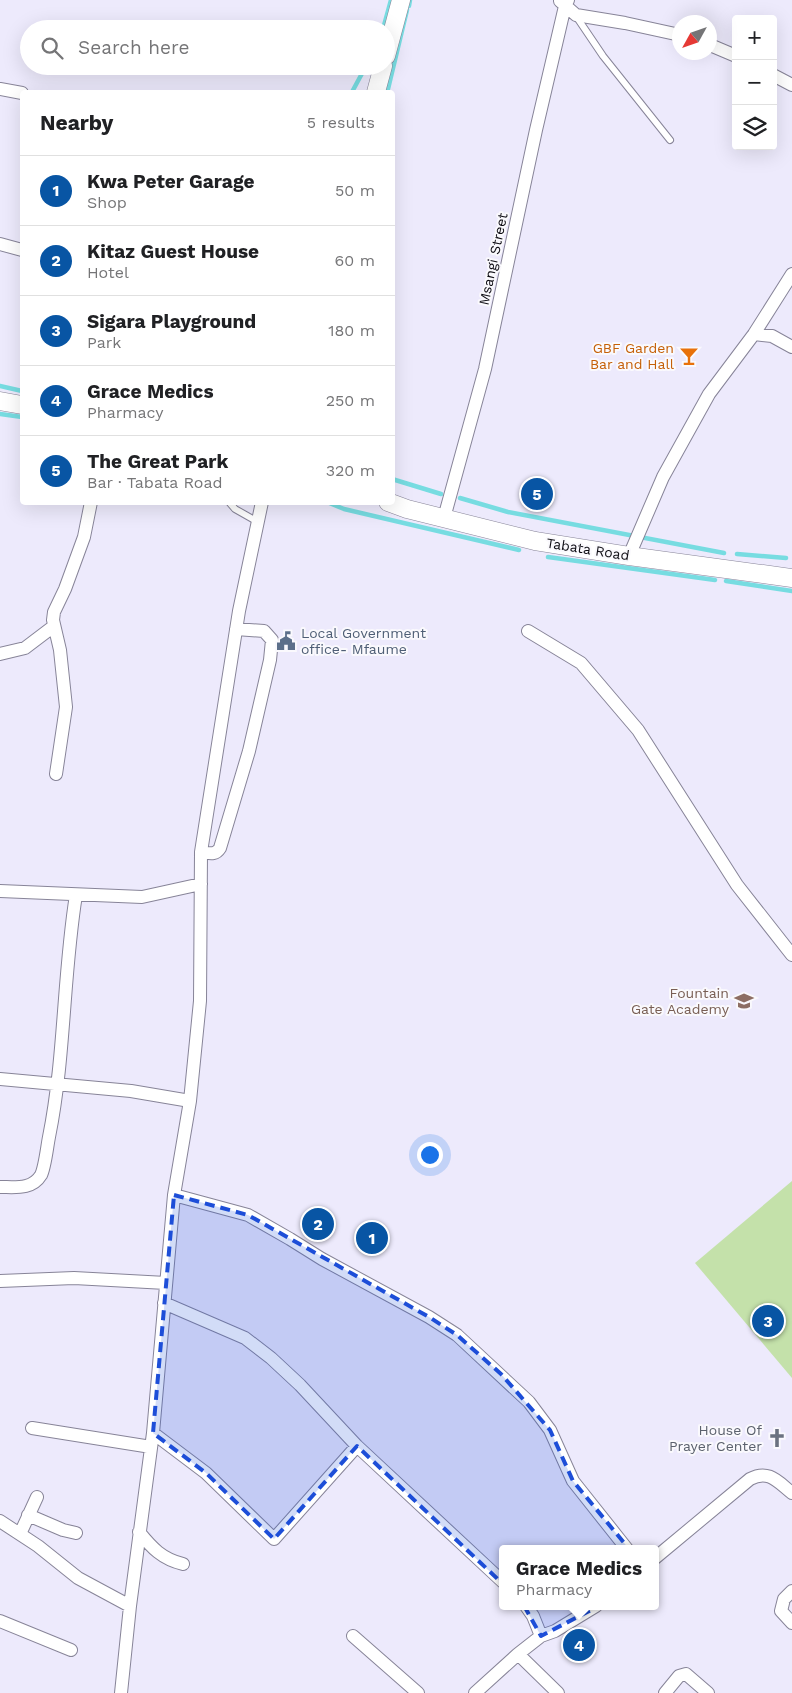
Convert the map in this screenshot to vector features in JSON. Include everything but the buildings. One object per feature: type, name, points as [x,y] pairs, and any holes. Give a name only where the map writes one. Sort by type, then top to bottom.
[{"type":"main road","points":[[395,22],[401,0]]},
{"type":"main road","points":[[377,90],[381,75]]},
{"type":"main road","points":[[0,401],[20,405]]},
{"type":"main road","name":"Tabata Road","points":[[395,504],[535,541],[792,578]]},
{"type":"street","points":[[564,2],[576,15],[672,33]]},
{"type":"street","name":"Msangi Street","points":[[444,518],[485,369],[564,2]]},
{"type":"street","points":[[717,48],[732,54]]},
{"type":"street","points":[[777,77],[792,85]]},
{"type":"street","points":[[0,89],[20,93]]},
{"type":"street","points":[[0,244],[20,249]]},
{"type":"street","points":[[629,556],[663,477],[709,394],[754,334],[792,274]]},
{"type":"street","points":[[754,334],[772,336],[792,347]]},
{"type":"street","points":[[56,774],[66,707],[60,650],[54,626],[54,612],[65,589],[84,538],[90,505]]},
{"type":"street","points":[[121,1693],[139,1532],[153,1433],[174,1195],[190,1101],[200,1001],[201,852],[236,629],[261,505]]},
{"type":"street","points":[[0,654],[25,648],[54,626]]},
{"type":"street","points":[[201,852],[213,854],[220,848],[249,751],[270,660],[272,640],[264,631],[236,629]]},
{"type":"street","points":[[528,631],[582,663],[638,730],[737,885],[792,955]]},
{"type":"street","points":[[0,891],[142,897],[201,884]]},
{"type":"street","points":[[0,1187],[25,1188],[33,1183],[41,1174],[53,1118],[76,895]]},
{"type":"street","points":[[0,1079],[131,1091],[190,1101]]},
{"type":"street","points":[[174,1195],[248,1216],[290,1239],[322,1260],[429,1317],[457,1335],[529,1402],[550,1430],[573,1482],[624,1545]]},
{"type":"street","points":[[0,1281],[74,1278],[166,1283]]},
{"type":"street","points":[[164,1303],[245,1338],[271,1358],[300,1384],[357,1446],[499,1578]]},
{"type":"street","points":[[32,1428],[151,1447]]},
{"type":"street","points":[[153,1433],[206,1473],[274,1539],[357,1446]]},
{"type":"street","points":[[659,1555],[750,1479],[759,1474],[769,1476],[792,1493]]},
{"type":"street","points":[[20,1534],[37,1497]]},
{"type":"street","points":[[28,1515],[63,1530],[76,1533]]},
{"type":"street","points":[[0,1520],[78,1578],[130,1606]]},
{"type":"street","points":[[139,1532],[153,1548],[168,1560],[183,1564]]},
{"type":"street","points":[[792,1591],[784,1598],[781,1611],[792,1623]]},
{"type":"street","points":[[529,1610],[541,1636]]},
{"type":"street","points":[[476,1693],[518,1654],[541,1636],[555,1631],[589,1610]]},
{"type":"street","points":[[0,1621],[71,1650]]},
{"type":"street","points":[[353,1636],[418,1693]]},
{"type":"street","points":[[518,1654],[558,1693]]},
{"type":"street","points":[[665,1693],[679,1676],[686,1674],[708,1693]]},
{"type":"lane","points":[[576,15],[604,56],[670,140]]},
{"type":"lane","points":[[232,505],[235,509],[258,522]]},
{"type":"highlighted area","points":[[174,1195],[248,1215],[429,1317],[457,1335],[501,1374],[550,1430],[573,1481],[644,1567],[591,1610],[541,1636],[522,1602],[357,1446],[274,1539],[206,1473],[153,1433]]},
{"type":"green space","points":[[792,1181],[792,1378],[695,1263]]},
{"type":"waterway","points":[[385,20],[391,0]]},
{"type":"waterway","points":[[409,6],[410,0]]},
{"type":"waterway","points":[[395,60],[407,10]]},
{"type":"waterway","points":[[353,90],[361,75]]},
{"type":"waterway","points":[[388,89],[391,75]]},
{"type":"waterway","points":[[0,386],[20,391]]},
{"type":"waterway","points":[[0,414],[20,417]]},
{"type":"waterway","points":[[395,480],[441,494]]},
{"type":"waterway","points":[[460,498],[508,512],[724,553]]},
{"type":"waterway","points":[[334,505],[344,509],[519,550]]},
{"type":"waterway","points":[[737,554],[786,558]]},
{"type":"waterway","points":[[548,557],[715,580]]},
{"type":"waterway","points":[[726,581],[792,591]]},
{"type":"place","name":"GBF Garden Bar and Hall","points":[[689,356]]},
{"type":"place","name":"The Great Park","points":[[537,494]]},
{"type":"place","name":"Local Government office- Mfaume","points":[[286,641]]},
{"type":"place","name":"Fountain Gate Academy","points":[[744,1001]]},
{"type":"place","name":"Kitaz Guest House","points":[[318,1224]]},
{"type":"place","name":"Kwa Peter Garage","points":[[372,1238]]},
{"type":"place","name":"Sigara Playground","points":[[768,1321]]},
{"type":"place","name":"House Of Prayer Center","points":[[777,1438]]},
{"type":"place","name":"Grace Medics","points":[[579,1645]]}]
